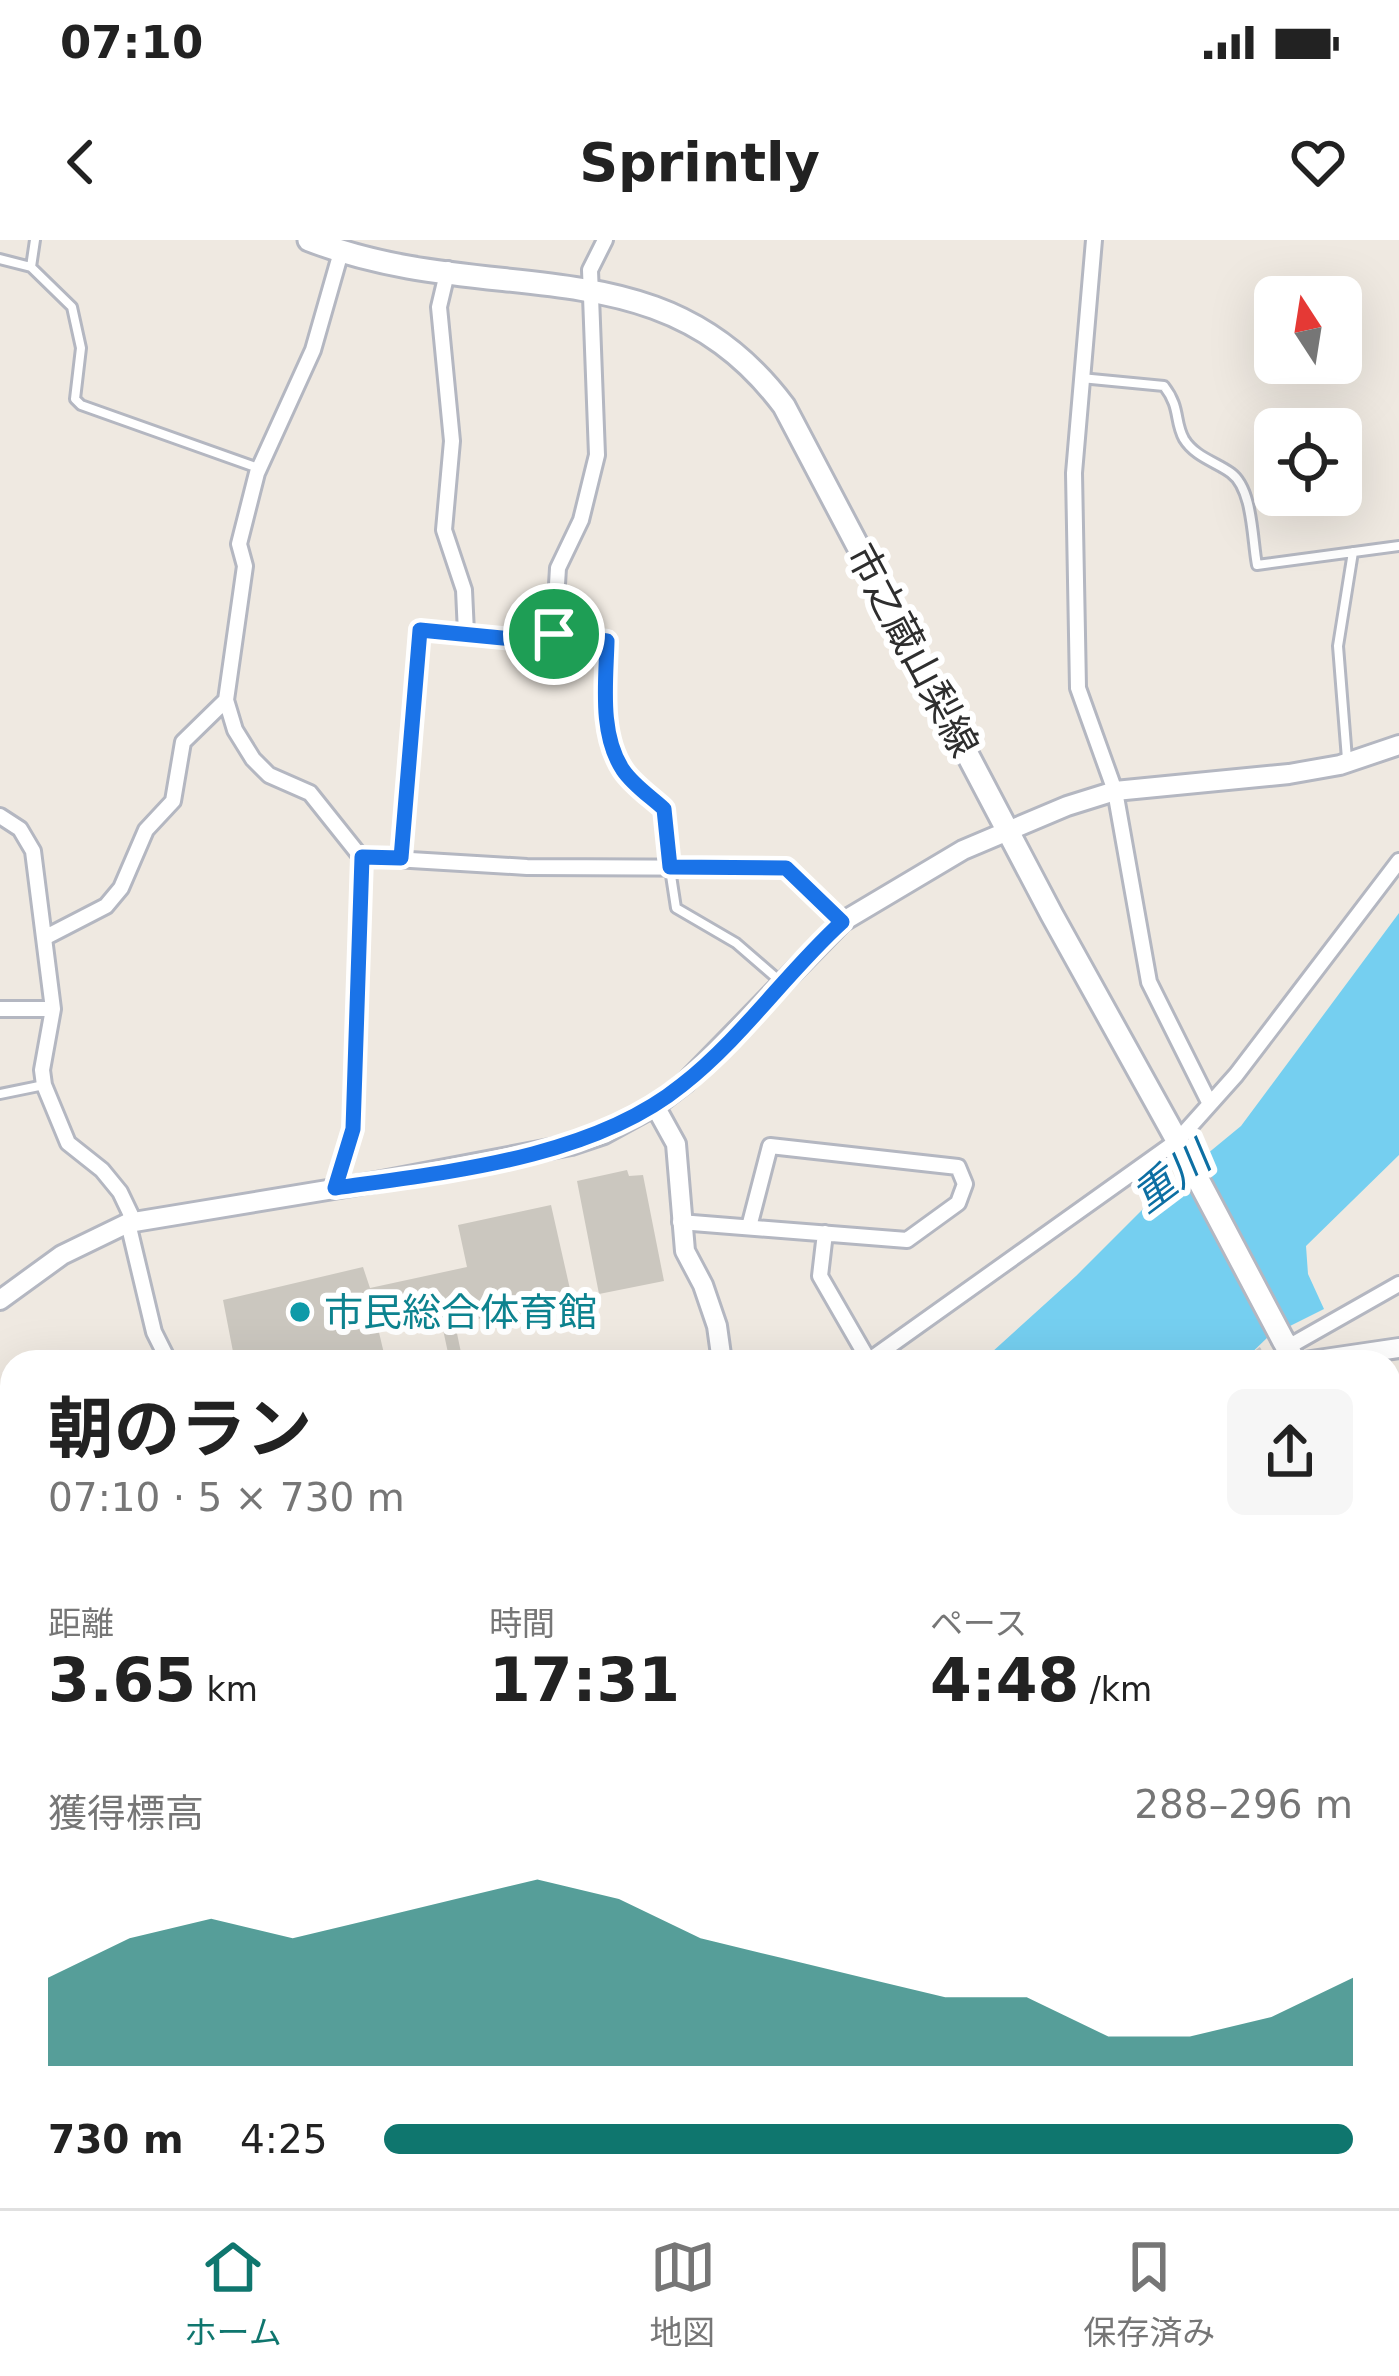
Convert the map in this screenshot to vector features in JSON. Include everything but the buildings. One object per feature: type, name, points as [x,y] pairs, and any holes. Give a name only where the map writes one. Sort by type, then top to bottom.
[{"type":"main road","name":"市之蔵山梨線","points":[[309,240],[448,269],[590,270],[674,294],[704,312],[754,359],[784,406],[1290,1350]]},
{"type":"street","points":[[605,240],[590,270],[597,455],[581,520],[558,568],[554,634],[607,641],[606,716],[616,757],[664,809],[670,867]]},
{"type":"street","points":[[1094,240],[1075,473],[1078,688],[1114,791],[1149,982],[1209,1102]]},
{"type":"street","points":[[335,1188],[353,1129],[362,857],[310,794],[269,775],[253,759],[235,730],[226,700],[244,566],[239,544],[259,468],[313,350],[338,246]]},
{"type":"street","points":[[401,858],[420,630],[466,632],[464,590],[444,530],[452,441],[439,307],[448,269]]},
{"type":"street","points":[[44,938],[106,906],[121,888],[146,830],[172,801],[183,742],[226,700]]},
{"type":"street","points":[[0,1300],[62,1256],[128,1223],[571,1145],[604,1134],[655,1106],[707,1063],[842,922],[963,850],[1114,791],[1289,774],[1399,745]]},
{"type":"street","points":[[0,816],[20,830],[33,850],[53,1009],[42,1070],[44,1084],[68,1143],[102,1170],[131,1215],[128,1223],[154,1332],[163,1350]]},
{"type":"street","points":[[362,857],[455,865],[786,868],[842,922]]},
{"type":"street","points":[[884,1350],[1180,1146],[1209,1102],[1236,1075],[1399,861]]},
{"type":"street","points":[[0,1009],[53,1009]]},
{"type":"street","points":[[655,1106],[676,1144],[685,1251],[703,1285],[720,1350]]},
{"type":"street","points":[[680,1222],[907,1240],[958,1203],[965,1184],[958,1167],[770,1146],[749,1227]]},
{"type":"street","points":[[825,1233],[820,1276],[862,1350]]},
{"type":"street","points":[[1297,1350],[1399,1284]]},
{"type":"street","points":[[1356,1350],[1399,1348]]},
{"type":"lane","points":[[31,267],[35,240]]},
{"type":"lane","points":[[0,259],[31,267],[72,307],[80,348],[76,399],[81,405],[259,468]]},
{"type":"lane","points":[[1081,378],[1164,386],[1177,403],[1181,434],[1190,447],[1236,476],[1243,488],[1257,565],[1399,546]]},
{"type":"lane","points":[[1347,762],[1338,646],[1353,552]]},
{"type":"lane","points":[[466,632],[523,640],[554,634]]},
{"type":"lane","points":[[670,867],[676,908],[736,943],[782,982]]},
{"type":"lane","points":[[0,1094],[44,1084]]},
{"type":"water","points":[[1399,913],[1399,1155],[1306,1246],[1308,1274],[1324,1309],[1268,1337],[1254,1350],[994,1350],[1156,1196],[1241,1126]]},
{"type":"place","name":"市民総合体育館","points":[[300,1312]]},
{"type":"route","points":[[420,630],[523,640],[554,634],[607,641],[606,716],[616,757],[664,809],[670,867],[786,868],[842,922],[686,1083],[625,1123],[571,1145],[335,1188],[353,1129],[362,857],[401,858],[420,630]]},
{"type":"water label","name":"重川","points":[[1171,1177]]}]
